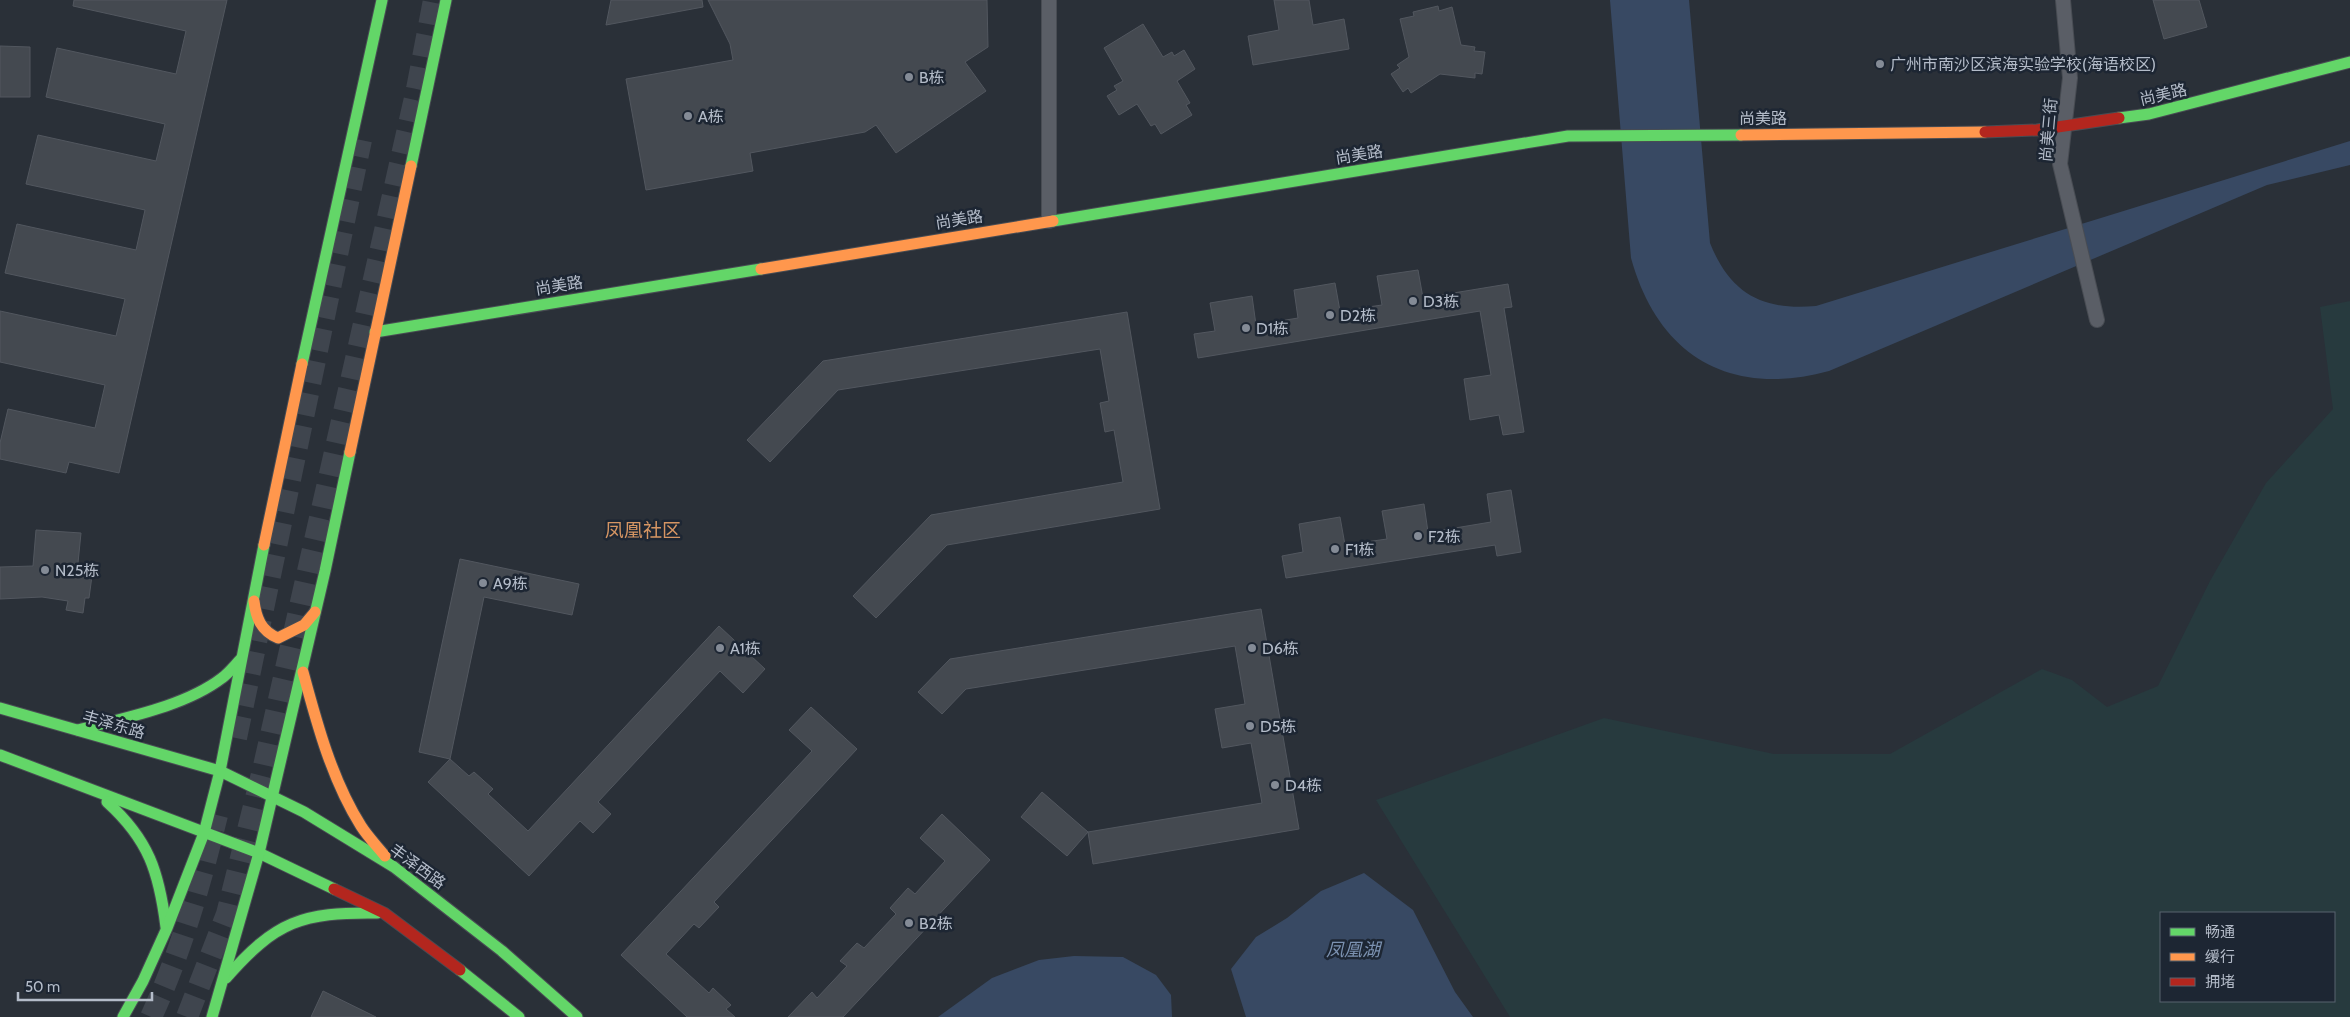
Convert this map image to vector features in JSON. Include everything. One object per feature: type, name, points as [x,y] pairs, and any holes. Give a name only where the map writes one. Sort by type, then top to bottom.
[{"type":"main road","points":[[123,1017],[143,981],[167,928],[204,833],[220,771],[253,597],[317,293],[382,0]]},
{"type":"main road","points":[[212,1017],[259,853],[315,612],[446,0]]},
{"type":"main road","name":"尚美路","points":[[375,332],[1568,136],[1981,133],[2064,127],[2130,118],[2185,106],[2350,62]]},
{"type":"main road","points":[[253,597],[256,618],[261,628],[270,636],[278,638],[289,635],[304,625],[315,612]]},
{"type":"main road","points":[[78,730],[129,716],[184,696],[219,680],[241,659]]},
{"type":"main road","points":[[302,667],[316,719],[345,794],[362,827],[394,867]]},
{"type":"main road","name":"丰泽东路","points":[[0,708],[220,771]]},
{"type":"main road","points":[[0,755],[259,853],[384,913],[475,981],[519,1017]]},
{"type":"main road","name":"丰泽西路","points":[[220,771],[304,812],[394,867],[502,951],[577,1017]]},
{"type":"main road","points":[[94,791],[127,819],[151,855],[161,884],[167,928]]},
{"type":"main road","points":[[222,983],[250,950],[276,928],[309,916],[342,912],[384,913]]},
{"type":"street","points":[[1049,221],[1050,0]]},
{"type":"street","name":"尚美三街","points":[[2063,0],[2070,78],[2060,164],[2097,320]]},
{"type":"green space","points":[[2350,301],[2350,1017],[1510,1017],[1376,800],[1604,718],[1774,754],[1890,754],[2042,669],[2072,680],[2107,707],[2158,686],[2210,581],[2266,483],[2333,409],[2320,307]]},
{"type":"water","points":[[1610,0],[1689,0],[1710,243],[1727,275],[1738,286],[1750,295],[1779,305],[1797,307],[1816,306],[2350,141],[2350,165],[2267,185],[1829,371],[1793,378],[1760,379],[1730,373],[1703,361],[1679,344],[1659,321],[1643,292],[1631,258]]},
{"type":"water","name":"凤凰湖","points":[[1364,873],[1413,910],[1455,992],[1473,1017],[1246,1017],[1231,969],[1256,937],[1287,918],[1321,891]]},
{"type":"water","points":[[1074,956],[1123,957],[1156,975],[1171,995],[1172,1017],[938,1017],[992,978],[1039,960]]},
{"type":"building","points":[[74,0],[227,0],[119,473],[69,462],[66,473],[0,459],[0,443],[8,409],[95,428],[105,385],[0,362],[0,311],[116,336],[125,299],[5,273],[17,224],[136,250],[145,210],[26,184],[38,135],[156,161],[165,124],[46,97],[57,48],[176,74],[186,31],[73,6]]},
{"type":"building","points":[[611,0],[702,0],[703,7],[606,25]]},
{"type":"building","points":[[708,0],[987,0],[988,47],[965,62],[986,91],[896,153],[876,125],[865,132],[750,153],[753,171],[646,190],[626,79],[733,60],[730,44]]},
{"type":"building","points":[[1274,0],[1309,0],[1313,25],[1344,19],[1349,49],[1253,65],[1248,36],[1279,30]]},
{"type":"building","points":[[2153,0],[2199,0],[2207,27],[2164,39]]},
{"type":"building","points":[[1438,6],[1439,11],[1452,7],[1461,45],[1475,47],[1474,51],[1485,52],[1482,74],[1475,73],[1475,78],[1440,74],[1411,93],[1408,88],[1403,92],[1391,74],[1400,68],[1397,65],[1409,57],[1400,19],[1414,16],[1413,12]]},
{"type":"building","points":[[1143,24],[1163,57],[1172,52],[1174,56],[1184,50],[1195,69],[1177,81],[1190,103],[1186,105],[1192,115],[1161,134],[1155,124],[1151,126],[1137,104],[1119,115],[1107,96],[1117,90],[1114,86],[1123,81],[1104,48]]},
{"type":"building","points":[[0,46],[30,47],[30,97],[0,97]]},
{"type":"building","points":[[1418,270],[1423,298],[1508,284],[1512,307],[1504,308],[1524,432],[1503,435],[1499,415],[1470,420],[1464,379],[1491,375],[1480,311],[1198,358],[1194,334],[1215,331],[1210,303],[1252,296],[1256,325],[1298,318],[1294,290],[1335,283],[1340,311],[1382,305],[1377,276]]},
{"type":"building","points":[[1127,312],[1160,509],[947,545],[876,618],[853,596],[931,515],[1123,482],[1114,430],[1105,432],[1100,403],[1109,401],[1100,349],[838,390],[770,462],[747,440],[823,361]]},
{"type":"building","points":[[1511,490],[1521,552],[1497,556],[1495,545],[1286,578],[1282,556],[1303,552],[1299,524],[1340,517],[1345,545],[1387,539],[1382,511],[1424,504],[1428,532],[1449,529],[1491,522],[1487,494]]},
{"type":"building","name":"N25栋","points":[[36,530],[81,533],[77,573],[92,576],[89,598],[85,598],[83,613],[66,610],[68,601],[42,597],[0,599],[0,567],[33,566]]},
{"type":"building","points":[[460,559],[579,584],[572,615],[484,597],[450,759],[419,752]]},
{"type":"building","points":[[1261,609],[1299,829],[1093,864],[1088,832],[1262,803],[1251,743],[1222,748],[1215,709],[1245,704],[1235,646],[966,689],[942,714],[918,692],[950,659]]},
{"type":"building","points":[[719,626],[765,669],[743,693],[720,671],[598,802],[611,814],[593,833],[580,821],[529,876],[428,782],[450,759],[469,776],[474,772],[493,789],[488,794],[528,831]]},
{"type":"building","points":[[811,707],[857,749],[714,902],[719,907],[699,928],[694,924],[666,954],[709,993],[713,988],[731,1005],[726,1009],[735,1017],[687,1017],[621,955],[812,751],[789,730]]},
{"type":"building","points":[[1042,792],[1088,832],[1067,856],[1021,817]]},
{"type":"building","points":[[942,814],[990,860],[843,1017],[788,1017],[812,992],[817,998],[847,966],[840,961],[857,943],[864,948],[896,914],[890,908],[908,888],[915,894],[945,861],[920,838]]},
{"type":"building","points":[[323,991],[376,1017],[311,1017]]},
{"type":"tunnel","points":[[187,1017],[227,914],[264,766],[417,89],[434,0]]},
{"type":"tunnel","points":[[236,738],[361,140]]},
{"type":"tunnel","points":[[151,1017],[172,968],[189,918],[217,815]]},
{"type":"traffic: fast","points":[[302,364],[382,0]]},
{"type":"traffic: fast","points":[[411,166],[446,0]]},
{"type":"traffic: fast","points":[[2119,118],[2149,114],[2350,62]]},
{"type":"traffic: fast","points":[[1053,221],[1568,136],[1741,135]]},
{"type":"traffic: fast","points":[[375,332],[761,269]]},
{"type":"traffic: fast","points":[[212,1017],[259,853],[325,571],[350,452]]},
{"type":"traffic: fast","points":[[123,1017],[143,981],[167,928],[204,833],[220,771],[264,545]]},
{"type":"traffic: fast","points":[[78,730],[133,716],[190,697],[222,678],[241,659]]},
{"type":"traffic: fast","points":[[0,708],[220,771],[304,812],[394,867],[502,951],[577,1017]]},
{"type":"traffic: fast","points":[[0,755],[259,853],[334,889]]},
{"type":"traffic: fast","points":[[107,802],[133,830],[150,858],[160,890],[166,927]]},
{"type":"traffic: fast","points":[[226,978],[260,944],[276,932],[292,924],[309,918],[329,915],[377,913]]},
{"type":"traffic: fast","points":[[460,970],[519,1017]]},
{"type":"traffic: slow","points":[[1741,135],[1985,132]]},
{"type":"traffic: slow","points":[[350,452],[411,166]]},
{"type":"traffic: slow","points":[[761,269],[1053,221]]},
{"type":"traffic: slow","points":[[264,545],[302,364]]},
{"type":"traffic: slow","points":[[254,601],[256,613],[263,628],[278,638],[304,625],[315,612]]},
{"type":"traffic: slow","points":[[303,672],[326,751],[342,790],[361,826],[385,856]]},
{"type":"traffic: jam","points":[[1985,132],[2037,130],[2119,118]]},
{"type":"traffic: jam","points":[[334,889],[384,913],[460,970]]},
{"type":"place","name":"广州市南沙区滨海实验学校(海语校区)","points":[[1880,64]]},
{"type":"place","name":"B栋","points":[[909,77]]},
{"type":"place","name":"A栋","points":[[688,116]]},
{"type":"place","name":"D3栋","points":[[1413,301]]},
{"type":"place","name":"D2栋","points":[[1330,315]]},
{"type":"place","name":"D1栋","points":[[1246,328]]},
{"type":"place","name":"F2栋","points":[[1418,536]]},
{"type":"place","name":"F1栋","points":[[1335,549]]},
{"type":"place","name":"N25栋","points":[[45,570]]},
{"type":"place","name":"A9栋","points":[[483,583]]},
{"type":"place","name":"A1栋","points":[[720,648]]},
{"type":"place","name":"D6栋","points":[[1252,648]]},
{"type":"place","name":"D5栋","points":[[1250,726]]},
{"type":"place","name":"D4栋","points":[[1275,785]]},
{"type":"place","name":"B2栋","points":[[909,923]]},
{"type":"district","name":"凤凰社区","points":[[643,530]]}]
